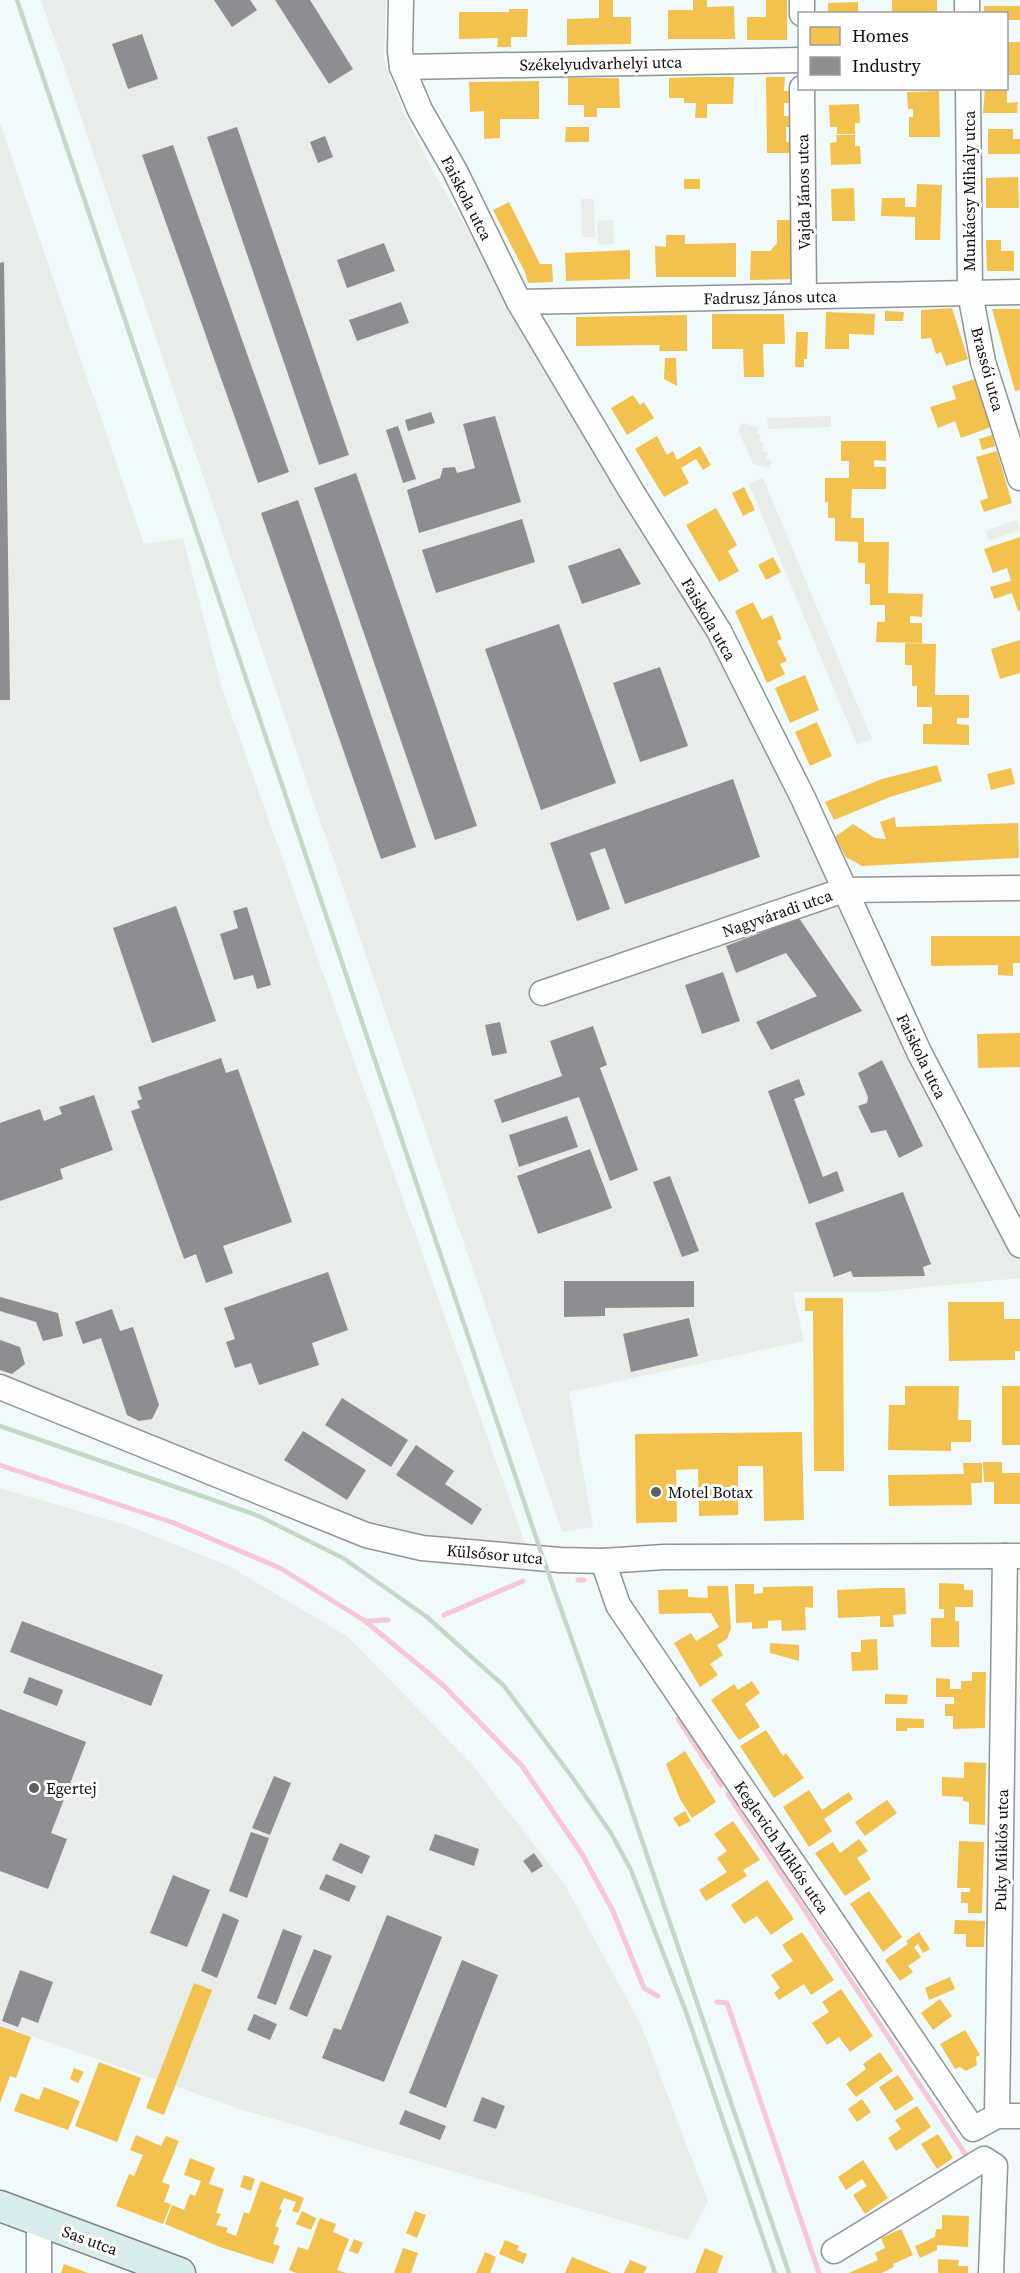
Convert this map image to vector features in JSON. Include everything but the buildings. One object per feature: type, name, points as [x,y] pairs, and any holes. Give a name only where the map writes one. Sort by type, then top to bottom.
[{"type":"main road","name":"Sas utca","points":[[0,2206],[180,2273]]},
{"type":"street","name":"Faiskola utca","points":[[401,0],[402,67],[420,110],[455,171],[519,302],[718,632],[802,798],[919,1052],[1020,1245]]},
{"type":"street","name":"Székelyudvarhelyi utca","points":[[402,67],[798,60]]},
{"type":"street","name":"Vajda János utca","points":[[802,90],[804,296]]},
{"type":"street","name":"Munkácsy Mihály utca","points":[[968,90],[970,293]]},
{"type":"street","name":"Fadrusz János utca","points":[[519,302],[1020,292]]},
{"type":"street","name":"Brassói utca","points":[[970,293],[983,362],[1020,478]]},
{"type":"street","name":"Nagyváradi utca","points":[[542,993],[844,890],[1020,888]]},
{"type":"street","name":"Külsősor utca","points":[[0,1387],[366,1535],[422,1548],[528,1558],[603,1561],[676,1557],[1012,1556]]},
{"type":"street","name":"Puky Miklós utca","points":[[973,2129],[1009,2116],[1012,1556]]},
{"type":"street","name":"Keglevich Miklós utca","points":[[603,1561],[618,1605],[973,2129]]},
{"type":"street","points":[[834,2251],[984,2159],[994,2166],[991,2273]]},
{"type":"street","points":[[39,2222],[39,2273]]},
{"type":"shaded area","points":[[41,0],[386,0],[384,60],[403,111],[435,175],[711,636],[1007,1240],[1020,1261],[1020,1278],[876,1292],[793,1292],[804,1341],[569,1392],[593,1527],[562,1532]]},
{"type":"shaded area","points":[[0,123],[144,544],[183,538],[222,688],[535,1571],[421,1558],[0,1400]]},
{"type":"shaded area","points":[[581,199],[594,199],[595,237],[582,237]]},
{"type":"shaded area","points":[[613,220],[614,244],[598,245],[597,221]]},
{"type":"shaded area","points":[[831,416],[831,427],[768,429],[767,418]]},
{"type":"shaded area","points":[[742,423],[759,427],[757,433],[761,434],[759,441],[764,443],[763,451],[768,452],[766,459],[772,461],[770,468],[753,464],[738,430]]},
{"type":"shaded area","points":[[763,478],[872,739],[857,745],[749,484]]},
{"type":"shaded area","points":[[1017,520],[1020,530],[989,541],[985,531]]},
{"type":"shaded area","points":[[0,1488],[126,1525],[229,1566],[348,1637],[471,1763],[565,1885],[641,2025],[708,2201],[688,2240],[246,2111],[0,2025]]},
{"type":"waterway","points":[[0,1465],[174,1523],[280,1568],[365,1621],[444,1686],[522,1766],[582,1854],[613,1911],[644,1988],[658,1996]]},
{"type":"waterway","points":[[578,1580],[584,1580]]},
{"type":"waterway","points":[[444,1615],[523,1581]]},
{"type":"waterway","points":[[365,1621],[388,1620]]},
{"type":"waterway","points":[[678,1719],[709,1767]]},
{"type":"waterway","points":[[713,1772],[721,1785]]},
{"type":"waterway","points":[[728,1794],[968,2158]]},
{"type":"waterway","points":[[717,2002],[727,2003],[819,2273]]},
{"type":"railway","points":[[17,0],[543,1558],[619,1773],[789,2273]]},
{"type":"railway","points":[[0,1426],[259,1516],[343,1558],[427,1617],[504,1686],[611,1833],[631,1870],[686,2012],[775,2273]]},
{"type":"place","name":"Motel Botax","points":[[656,1492]]},
{"type":"place","name":"Egertej","points":[[34,1788]]}]
